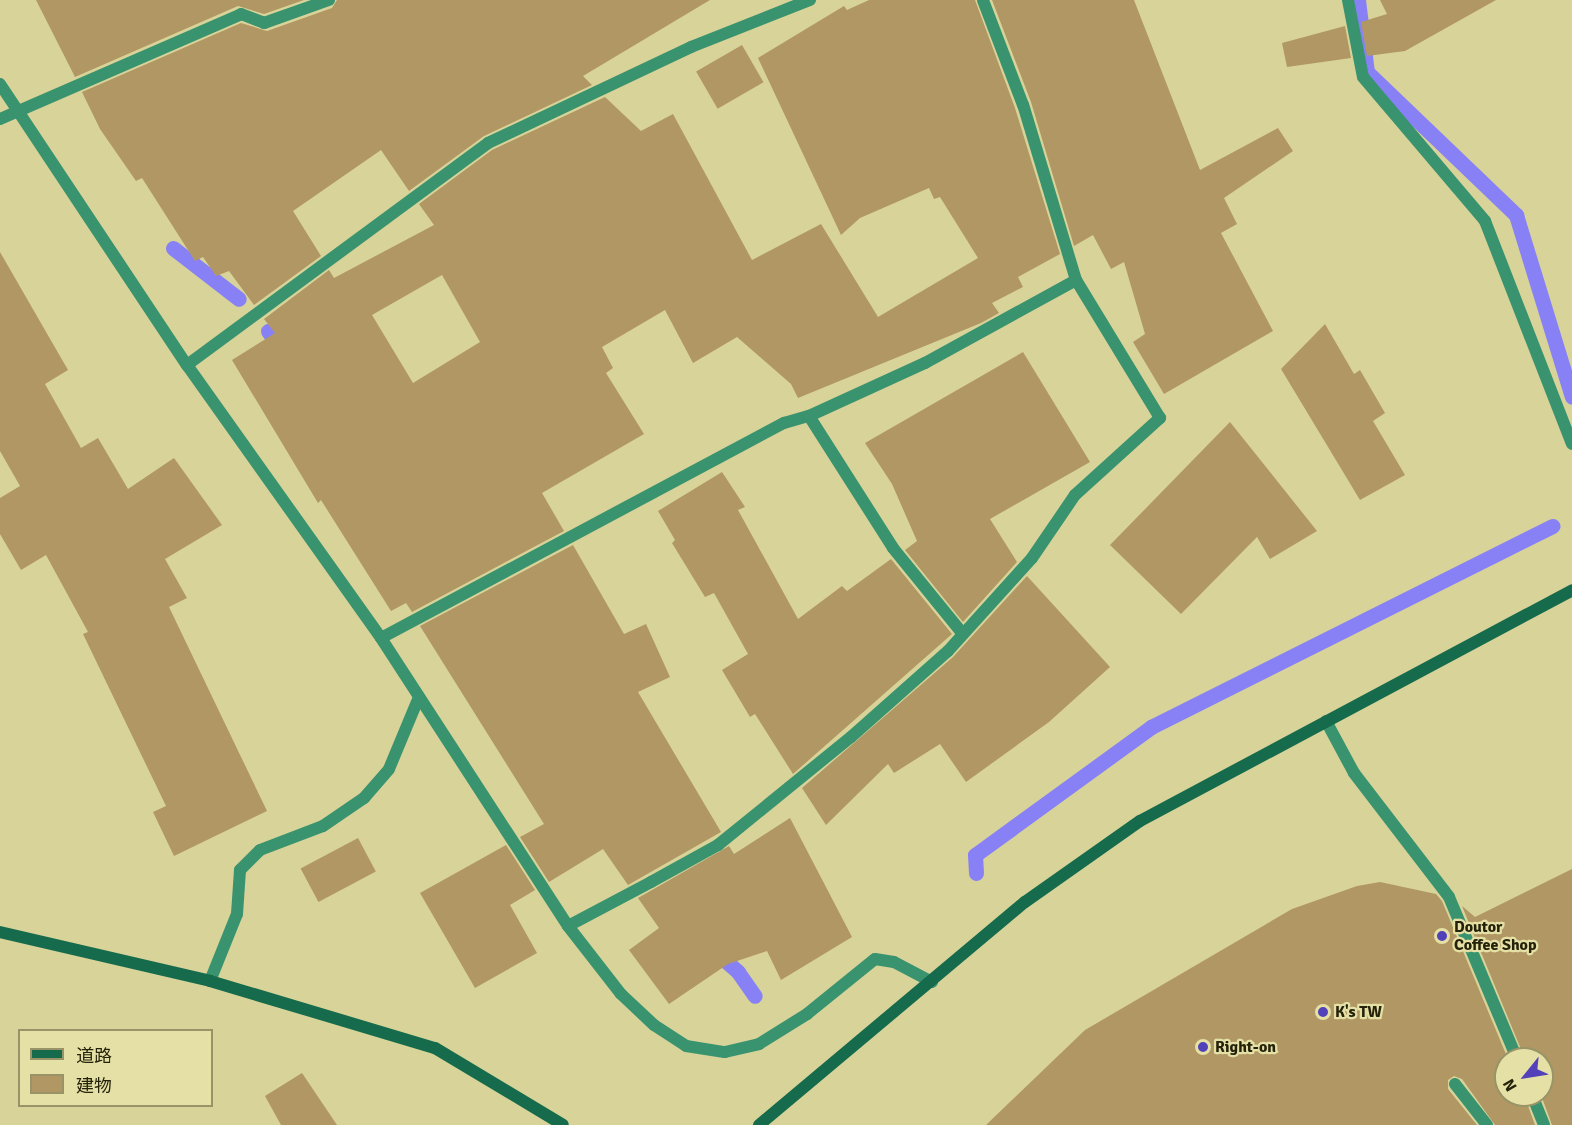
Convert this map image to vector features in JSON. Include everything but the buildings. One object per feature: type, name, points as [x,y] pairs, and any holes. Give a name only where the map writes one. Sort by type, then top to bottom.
[{"type":"street","points":[[0,119],[19,113],[241,14],[264,22],[329,0]]},
{"type":"street","points":[[187,365],[488,143],[691,47],[810,0]]},
{"type":"street","points":[[568,926],[718,845],[850,737],[963,634],[1032,558],[1075,495],[1160,418],[1076,280],[1023,105],[983,0]]},
{"type":"street","points":[[1348,0],[1363,77],[1485,221],[1572,444]]},
{"type":"street","points":[[0,84],[187,365],[381,638],[568,926],[621,994],[654,1025],[686,1046],[725,1052],[759,1044],[807,1014],[875,958],[894,962],[932,982]]},
{"type":"street","points":[[381,638],[783,423],[809,416],[925,363],[1076,280]]},
{"type":"street","points":[[809,416],[893,548],[963,634]]},
{"type":"street","points":[[759,1125],[1025,902],[1140,821],[1572,590]]},
{"type":"street","points":[[210,981],[237,914],[240,870],[260,850],[323,826],[364,798],[389,769],[419,697]]},
{"type":"street","points":[[1326,721],[1354,773],[1449,897],[1512,1047]]},
{"type":"street","points":[[0,932],[210,981],[435,1048],[563,1125]]},
{"type":"street","points":[[1455,1084],[1487,1125]]},
{"type":"street","points":[[1537,1107],[1544,1125]]},
{"type":"waterway","points":[[1358,0],[1367,72],[1516,215],[1572,397]]},
{"type":"waterway","points":[[173,248],[239,299]]},
{"type":"waterway","points":[[268,331],[283,352]]},
{"type":"waterway","points":[[976,873],[975,855],[1151,727],[1553,526]]},
{"type":"waterway","points":[[713,950],[738,972],[755,996]]},
{"type":"place","name":"Doutor Coffee Shop","points":[[1442,936]]},
{"type":"place","name":"K's TW","points":[[1323,1012]]},
{"type":"place","name":"Right-on","points":[[1203,1047]]}]
